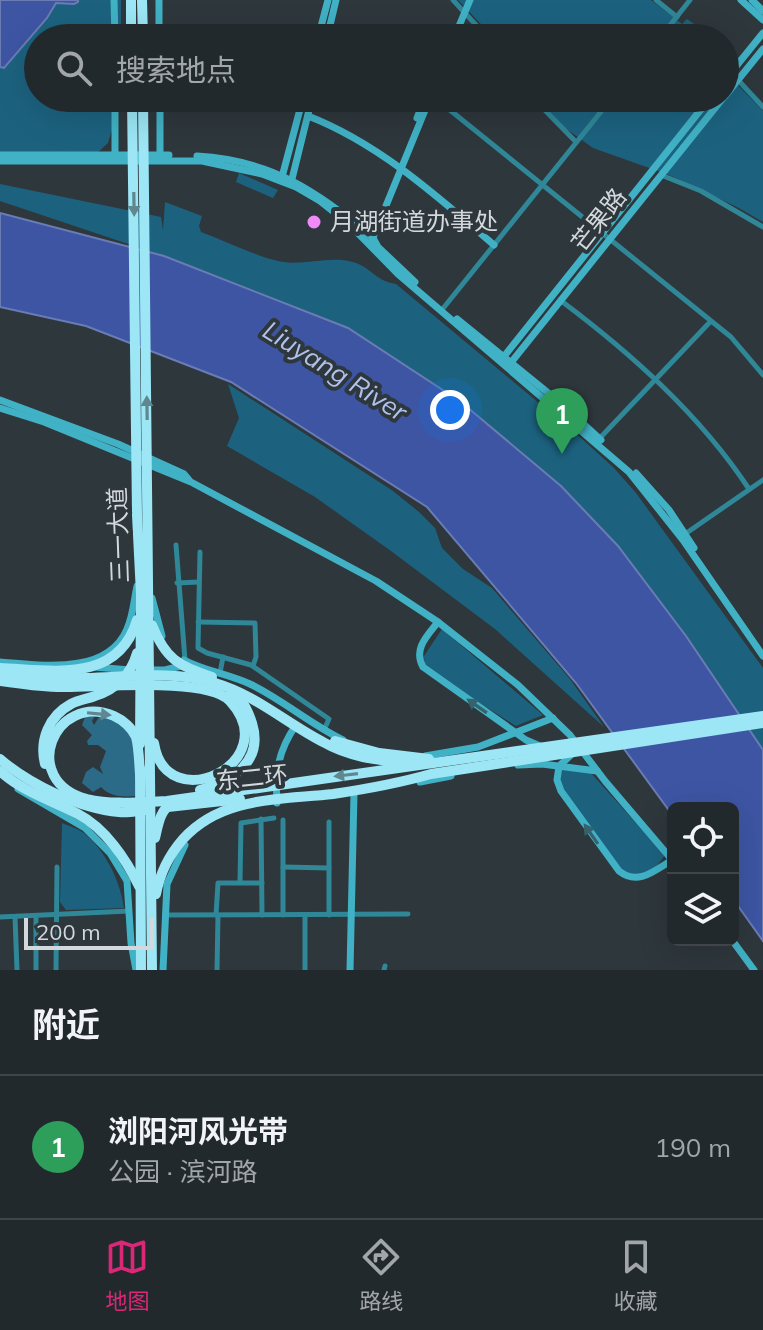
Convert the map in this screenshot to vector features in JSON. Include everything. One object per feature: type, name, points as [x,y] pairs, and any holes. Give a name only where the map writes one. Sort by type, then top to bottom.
[{"type":"highway","points":[[131,0],[131,24]]},
{"type":"highway","points":[[142,0],[143,24]]},
{"type":"highway","name":"三一大道","points":[[132,112],[138,572],[151,860],[152,970]]},
{"type":"highway","name":"三一大道","points":[[138,970],[141,932],[140,774],[149,616],[143,112]]},
{"type":"highway","points":[[0,665],[73,670],[105,663],[122,651],[133,634],[141,594]]},
{"type":"highway","points":[[149,616],[162,647],[175,662],[265,697],[313,731],[344,744],[421,759],[511,752]]},
{"type":"highway","points":[[78,802],[58,789],[46,769],[42,750],[46,730],[64,708],[104,693],[124,679],[137,656],[141,635]]},
{"type":"highway","points":[[0,674],[66,683],[172,676],[211,678],[256,699],[312,736],[346,753],[370,760],[424,764]]},
{"type":"highway","points":[[151,860],[159,821],[167,806],[233,778],[254,749],[254,730],[249,713],[239,697],[211,678]]},
{"type":"highway","points":[[0,681],[206,689],[229,700],[239,715],[244,731],[242,747],[229,767],[206,780],[187,781],[171,773],[160,761],[145,720]]},
{"type":"highway","points":[[140,774],[136,738],[119,718],[104,712],[76,715],[64,723],[50,747],[49,763],[54,778],[66,790],[87,798],[120,803],[151,802],[763,716]]},
{"type":"highway","points":[[152,924],[158,880],[174,849],[207,818],[225,809],[245,803],[394,784],[431,774],[763,723]]},
{"type":"highway","name":"东二环","points":[[0,759],[31,782],[78,802],[120,812],[329,789],[431,774]]},
{"type":"highway","points":[[0,773],[26,791],[79,814],[99,829],[116,848],[139,884],[141,932]]},
{"type":"street","points":[[114,0],[115,24]]},
{"type":"street","points":[[159,0],[159,24]]},
{"type":"street","points":[[322,24],[328,0]]},
{"type":"street","points":[[330,24],[336,0]]},
{"type":"street","points":[[453,0],[465,5],[478,24]]},
{"type":"street","points":[[656,0],[677,17]]},
{"type":"street","points":[[671,24],[690,0]]},
{"type":"street","points":[[741,0],[763,20]]},
{"type":"street","points":[[752,0],[763,11]]},
{"type":"street","points":[[458,24],[465,5]]},
{"type":"street","points":[[739,63],[763,33]]},
{"type":"street","name":"芒果路","points":[[739,79],[763,49]]},
{"type":"street","points":[[739,81],[763,107]]},
{"type":"street","points":[[114,158],[115,112]]},
{"type":"street","points":[[160,112],[160,157]]},
{"type":"street","points":[[282,178],[299,112]]},
{"type":"street","points":[[291,182],[309,112]]},
{"type":"street","points":[[370,240],[424,112]]},
{"type":"street","points":[[448,112],[543,184],[731,337],[763,375]]},
{"type":"street","points":[[547,112],[576,142]]},
{"type":"street","points":[[442,309],[601,112]]},
{"type":"street","name":"芒果路","points":[[509,365],[699,112]]},
{"type":"street","name":"芒果路","points":[[502,358],[712,112]]},
{"type":"street","points":[[308,116],[364,144],[399,168],[494,245]]},
{"type":"street","points":[[0,155],[114,158]]},
{"type":"street","points":[[0,161],[214,158],[282,178],[326,200],[442,309],[628,465],[669,510],[763,656]]},
{"type":"street","points":[[660,175],[701,191],[763,227]]},
{"type":"street","points":[[560,300],[655,380],[690,414],[749,489]]},
{"type":"street","points":[[598,440],[710,322]]},
{"type":"street","points":[[0,400],[118,444],[184,474],[191,482]]},
{"type":"street","points":[[0,408],[191,482],[376,581],[438,622],[518,685],[570,735],[667,853]]},
{"type":"street","points":[[683,536],[763,480]]},
{"type":"street","points":[[683,536],[763,649]]},
{"type":"street","points":[[176,545],[177,583],[188,662]]},
{"type":"street","points":[[200,552],[198,648],[253,666],[329,719],[323,731]]},
{"type":"street","points":[[0,665],[79,663],[99,659],[127,632],[138,572]]},
{"type":"street","points":[[177,583],[199,582]]},
{"type":"street","points":[[148,583],[163,639],[175,654],[211,678],[266,693],[323,731],[353,745],[425,756],[478,747],[553,718]]},
{"type":"street","points":[[198,622],[255,623],[256,657],[253,666]]},
{"type":"street","points":[[438,622],[420,652],[423,667],[526,740],[542,747]]},
{"type":"street","points":[[184,641],[197,642]]},
{"type":"street","points":[[211,678],[223,657]]},
{"type":"street","points":[[79,663],[117,670],[165,670],[188,662]]},
{"type":"street","points":[[266,693],[273,680]]},
{"type":"street","points":[[277,803],[279,757],[288,736],[302,716]]},
{"type":"street","points":[[589,749],[569,756],[559,766],[557,780],[561,791],[619,871],[632,879],[648,875],[667,864]]},
{"type":"street","points":[[163,970],[167,884],[180,850],[222,816],[241,809],[354,794],[525,765],[598,771]]},
{"type":"street","points":[[0,773],[27,796],[85,828],[110,853],[127,881],[138,970]]},
{"type":"street","points":[[350,970],[354,794]]},
{"type":"street","points":[[240,882],[240,825],[243,821],[274,818]]},
{"type":"street","points":[[261,819],[262,915]]},
{"type":"street","points":[[283,820],[283,915]]},
{"type":"street","points":[[329,822],[329,915]]},
{"type":"street","points":[[56,970],[57,867]]},
{"type":"street","points":[[283,867],[329,868]]},
{"type":"street","points":[[217,970],[217,884],[262,883]]},
{"type":"street","points":[[0,917],[129,911]]},
{"type":"street","points":[[165,915],[408,914]]},
{"type":"street","points":[[305,915],[305,970]]},
{"type":"street","points":[[15,917],[17,970]]},
{"type":"street","points":[[36,917],[36,970]]},
{"type":"street","points":[[736,946],[754,970]]},
{"type":"shaded area","points":[[0,0],[121,0],[121,24],[24,24],[24,112],[117,112],[108,143],[96,154],[0,154]]},
{"type":"shaded area","points":[[458,0],[651,0],[682,24],[481,24]]},
{"type":"shaded area","points":[[739,86],[763,111],[763,222],[669,175],[593,148],[561,125],[550,112],[739,112]]},
{"type":"shaded area","points":[[239,173],[278,190],[273,198],[236,182]]},
{"type":"shaded area","points":[[0,184],[161,217],[163,230],[165,202],[202,216],[201,232],[259,255],[296,263],[344,260],[365,267],[382,280],[396,284],[581,438],[636,493],[763,668],[763,750],[618,546],[561,486],[461,402],[348,328],[164,256],[0,201]]},
{"type":"shaded area","points":[[228,384],[393,491],[419,512],[435,528],[442,548],[463,569],[492,588],[570,679],[604,727],[495,629],[391,551],[315,497],[227,446],[239,418]]},
{"type":"shaded area","points":[[442,629],[543,715],[516,726],[425,668],[424,656]]},
{"type":"shaded area","points":[[99,707],[114,711],[135,730],[136,796],[113,795],[101,787],[93,792],[82,783],[86,772],[93,767],[103,774],[100,767],[106,751],[98,745],[88,745],[87,741],[92,735],[82,725],[85,717],[95,716],[92,721],[94,725],[99,717],[94,709]]},
{"type":"shaded area","points":[[561,770],[590,772],[665,855],[657,866],[642,876],[626,873],[617,865],[563,791]]},
{"type":"shaded area","points":[[62,823],[83,832],[100,850],[116,878],[124,908],[66,910],[60,902]]},
{"type":"water","points":[[0,0],[78,0],[74,4],[56,3],[42,24],[24,24],[24,45],[4,68],[0,67]]},
{"type":"water","name":"Liuyang River","points":[[0,213],[164,256],[348,328],[461,402],[561,486],[618,546],[686,636],[763,750],[763,941],[739,907],[739,802],[667,802],[667,808],[576,683],[427,507],[231,382],[86,326],[0,307]]},
{"type":"place","name":"月湖街道办事处","points":[[314,222]]},
{"type":"place","name":"浏阳河风光带","points":[[562,454]]}]
